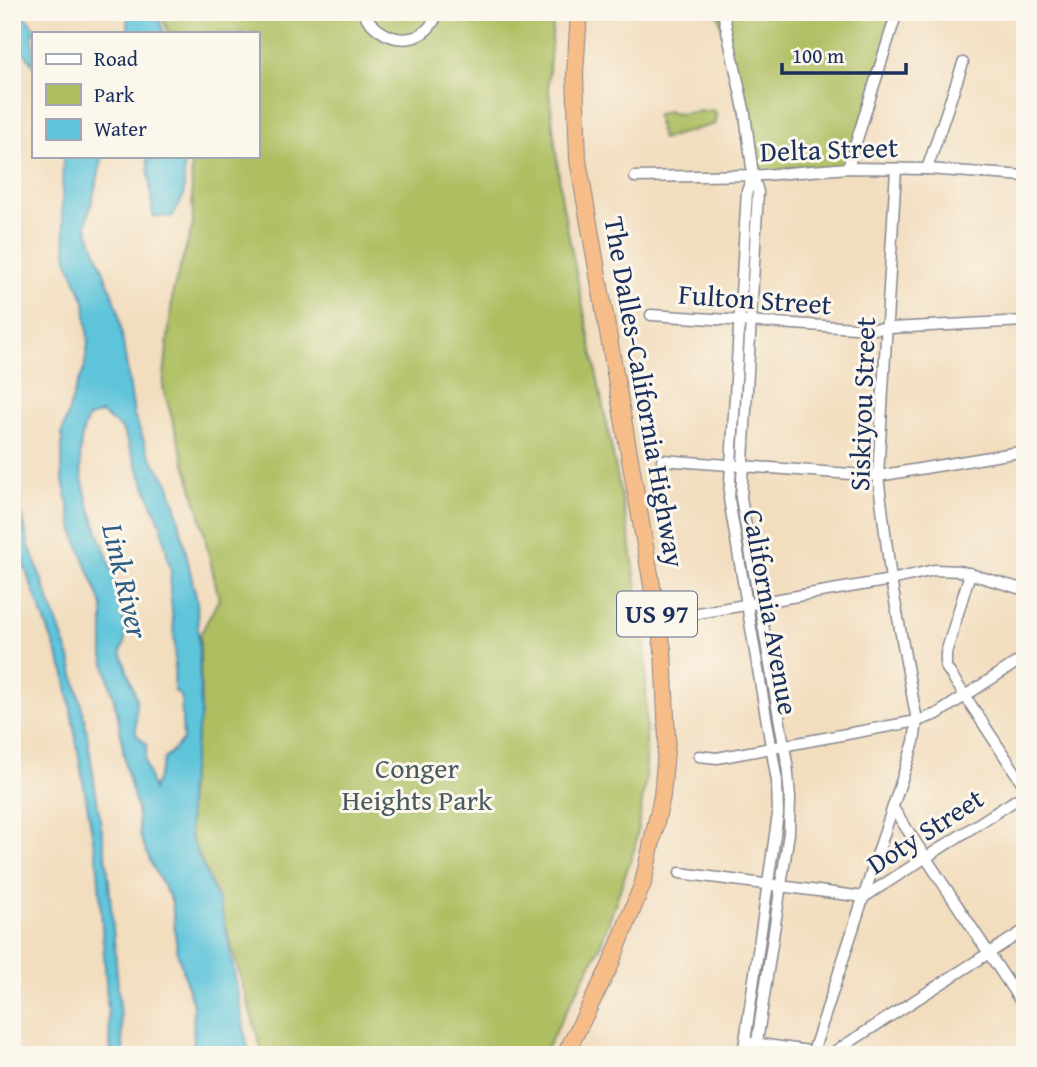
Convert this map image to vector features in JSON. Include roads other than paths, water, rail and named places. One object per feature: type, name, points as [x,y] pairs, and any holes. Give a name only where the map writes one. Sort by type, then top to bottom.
[{"type":"highway","name":"The Dalles-California Highway","points":[[565,1055],[610,966],[643,883],[662,796],[667,729],[663,649],[578,160],[575,74],[579,12]]},
{"type":"street","points":[[363,12],[385,35],[403,40],[421,35],[434,24],[438,12]]},
{"type":"street","name":"California Avenue","points":[[723,12],[747,122],[753,175],[758,192],[730,514],[746,604],[777,746]]},
{"type":"street","points":[[848,168],[897,12]]},
{"type":"street","points":[[927,169],[963,63]]},
{"type":"street","name":"Delta Street","points":[[635,177],[753,175],[848,168],[927,169],[1025,176]]},
{"type":"street","name":"Siskiyou Street","points":[[896,169],[878,475],[891,580],[917,721]]},
{"type":"street","name":"Fulton Street","points":[[651,315],[887,328],[1025,321]]},
{"type":"street","points":[[662,460],[878,475],[1025,451]]},
{"type":"street","name":"California Avenue","points":[[736,465],[777,746],[778,814],[775,885],[752,1047],[743,1055]]},
{"type":"street","points":[[692,614],[891,580],[934,570],[970,573],[1025,590]]},
{"type":"street","points":[[970,573],[946,653],[946,667],[1025,787]]},
{"type":"street","points":[[699,756],[718,758],[917,721],[937,714],[1025,657]]},
{"type":"street","points":[[813,1054],[914,742],[917,721]]},
{"type":"street","name":"Doty Street","points":[[680,873],[864,897],[1025,794]]},
{"type":"street","points":[[893,808],[1025,1008]]},
{"type":"street","points":[[752,1047],[831,1055],[1025,930]]},
{"type":"water","points":[[12,12],[22,12],[37,32],[32,32],[32,64],[12,35]]},
{"type":"water","points":[[126,12],[157,12],[164,32],[129,32]]},
{"type":"water","points":[[12,85],[20,113],[21,131],[12,218]]},
{"type":"water","name":"Link River","points":[[63,158],[103,158],[86,225],[118,309],[134,415],[149,454],[168,483],[197,602],[201,712],[188,791],[190,836],[219,903],[249,1055],[194,1055],[193,1005],[177,951],[172,902],[140,836],[118,716],[103,656],[103,607],[76,539],[62,476],[62,433],[84,370],[88,344],[85,302],[67,259],[62,210]],"holes":[[[101,413],[122,429],[161,525],[171,572],[175,646],[174,690],[181,696],[183,740],[165,758],[153,790],[145,761],[147,745],[136,734],[136,697],[121,652],[125,631],[120,602],[83,484],[80,450],[88,418]]]},
{"type":"water","points":[[147,158],[184,158],[184,195],[172,217],[153,216]]},
{"type":"water","points":[[12,447],[28,542],[70,658],[85,721],[108,871],[124,1055],[111,1055],[98,868],[65,675],[19,552],[12,516]]},
{"type":"park label","name":"Conger Heights Park","points":[[417,784]]}]
